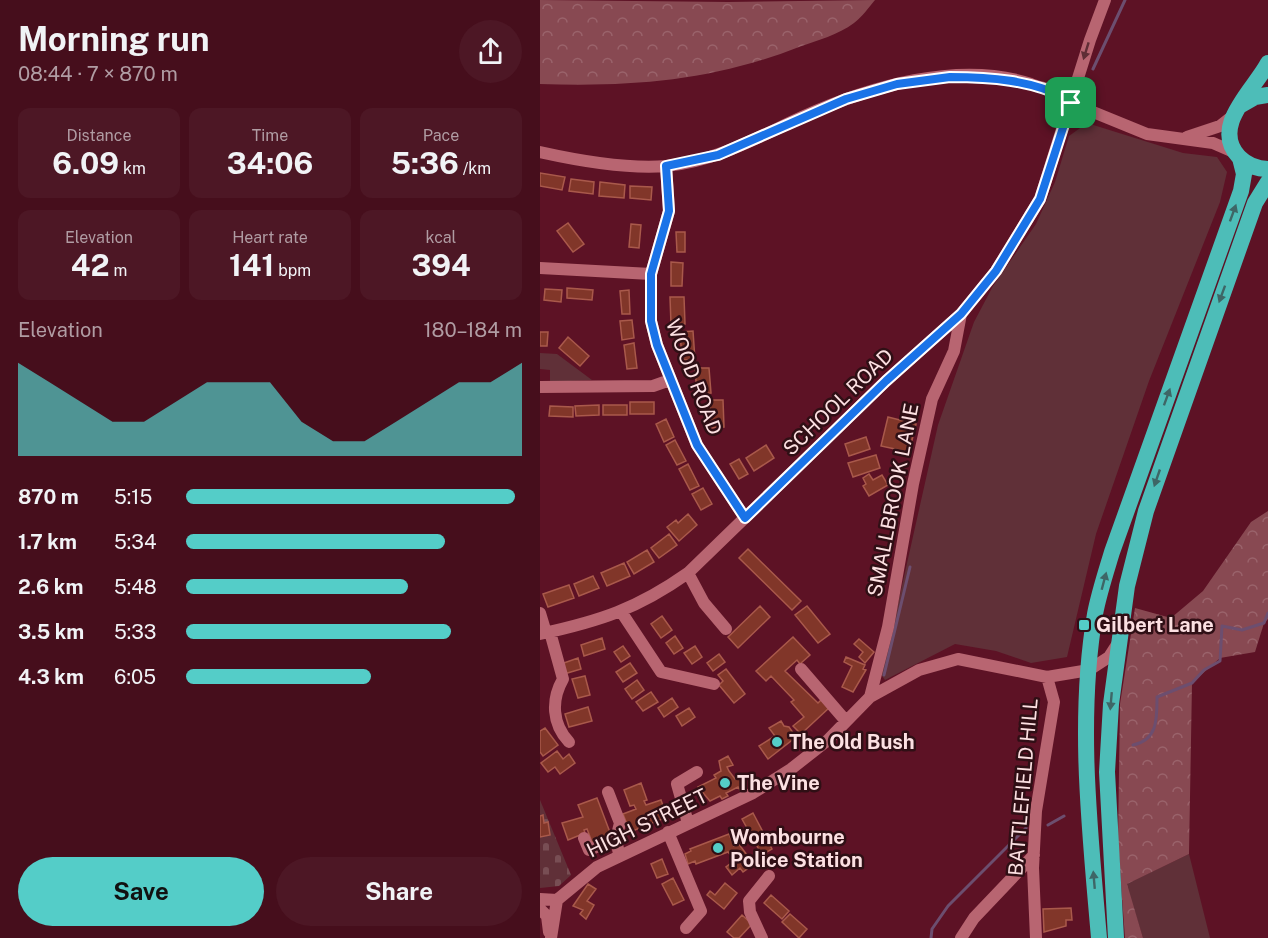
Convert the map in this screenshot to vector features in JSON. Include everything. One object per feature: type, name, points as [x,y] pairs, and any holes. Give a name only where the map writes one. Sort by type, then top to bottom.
[{"type":"highway","points":[[1099,938],[1091,841],[1087,721],[1095,612],[1112,552],[1241,191],[1244,174],[1230,133],[1236,111],[1268,63]]},
{"type":"highway","points":[[1236,111],[1249,99],[1268,95]]},
{"type":"highway","points":[[1238,156],[1252,166],[1268,169]]},
{"type":"highway","points":[[1116,938],[1107,772],[1118,643],[1136,545],[1255,203],[1268,182]]},
{"type":"street","name":"SCHOOL ROAD","points":[[545,633],[622,613],[655,597],[688,573],[925,345],[961,314],[996,271],[1040,199],[1090,40],[1105,0]]},
{"type":"street","points":[[540,152],[612,162],[666,166],[718,155],[846,99],[897,84],[950,77],[992,77],[1023,82],[1057,93],[1071,103],[1147,134],[1213,143],[1238,156]]},
{"type":"street","points":[[1177,139],[1208,131],[1236,111]]},
{"type":"street","name":"WOOD ROAD","points":[[666,166],[669,211],[651,274],[651,321],[670,380],[697,445],[745,518]]},
{"type":"street","points":[[540,268],[651,274]]},
{"type":"street","name":"SMALLBROOK LANE","points":[[870,697],[888,627],[913,484],[932,399],[954,351],[961,314]]},
{"type":"street","points":[[540,387],[654,386],[670,380]]},
{"type":"street","points":[[688,573],[704,603],[726,629]]},
{"type":"street","points":[[540,613],[545,633],[563,679],[558,687],[555,715],[562,735],[569,742]]},
{"type":"street","points":[[622,613],[661,672],[714,684]]},
{"type":"street","points":[[870,697],[919,670],[958,659],[1028,675],[1047,677],[1089,670],[1109,657],[1118,643]]},
{"type":"street","points":[[801,669],[845,720]]},
{"type":"street","name":"BATTLEFIELD HILL","points":[[1036,938],[1034,855],[1043,758],[1054,702],[1047,677]]},
{"type":"street","points":[[700,682],[700,696]]},
{"type":"street","name":"HIGH STREET","points":[[557,900],[597,867],[619,854],[753,793],[791,769],[828,740],[845,720],[870,697]]},
{"type":"street","points":[[688,823],[677,784],[697,772]]},
{"type":"street","points":[[608,792],[620,823],[616,840],[619,854]]},
{"type":"street","points":[[668,832],[699,914],[686,928]]},
{"type":"street","points":[[584,838],[589,850],[616,840]]},
{"type":"street","points":[[962,938],[974,918],[1034,855]]},
{"type":"street","points":[[762,938],[750,912],[749,901],[769,876]]},
{"type":"street","points":[[540,899],[557,900],[550,938]]},
{"type":"street","points":[[540,909],[547,916],[550,938]]},
{"type":"green space","points":[[540,0],[728,2],[875,0],[857,21],[841,31],[735,68],[640,83],[574,85],[540,84]]},
{"type":"green space","points":[[1087,123],[1183,153],[1217,157],[1227,172],[1220,202],[1149,381],[1096,534],[1067,657],[1031,663],[996,651],[955,644],[885,680],[879,672],[888,648],[938,425],[974,322],[993,286],[1036,224],[1055,182],[1069,136]]},
{"type":"green space","points":[[540,353],[557,354],[592,380],[550,382],[550,370],[540,369]]},
{"type":"green space","points":[[1268,511],[1268,619],[1264,623],[1255,652],[1220,658],[1192,683],[1189,854],[1127,884],[1143,938],[1125,938],[1118,841],[1120,704],[1135,608],[1171,618],[1203,591],[1251,522]]},
{"type":"green space","points":[[540,800],[571,875],[559,886],[540,888]]},
{"type":"green space","points":[[1189,854],[1210,938],[1143,938],[1126,884]]},
{"type":"building","points":[[540,173],[565,177],[562,190],[540,186]]},
{"type":"building","points":[[571,179],[594,182],[593,194],[569,191]]},
{"type":"building","points":[[600,182],[625,185],[624,198],[599,196]]},
{"type":"building","points":[[630,186],[652,187],[651,200],[630,198]]},
{"type":"building","points":[[568,223],[584,244],[573,252],[557,231]]},
{"type":"building","points":[[631,224],[641,225],[639,248],[629,247]]},
{"type":"building","points":[[676,232],[685,232],[685,252],[677,252]]},
{"type":"building","points":[[671,262],[683,263],[682,286],[671,286]]},
{"type":"building","points":[[567,288],[593,290],[592,300],[567,298]]},
{"type":"building","points":[[545,289],[562,290],[561,302],[544,300]]},
{"type":"building","points":[[629,290],[630,314],[622,314],[620,291]]},
{"type":"building","points":[[670,297],[684,297],[685,324],[671,324]]},
{"type":"building","points":[[632,320],[634,338],[622,340],[620,321]]},
{"type":"building","points":[[693,331],[695,360],[682,360],[680,332]]},
{"type":"building","points":[[540,332],[548,332],[547,346],[540,346]]},
{"type":"building","points":[[568,337],[589,356],[580,366],[559,348]]},
{"type":"building","points":[[634,343],[637,368],[627,369],[624,345]]},
{"type":"building","points":[[695,368],[709,368],[711,393],[697,394]]},
{"type":"building","points":[[710,400],[723,400],[724,427],[711,428]]},
{"type":"building","points":[[630,402],[654,402],[654,414],[630,414]]},
{"type":"building","points":[[599,405],[599,415],[576,416],[575,406]]},
{"type":"building","points":[[603,405],[627,405],[627,415],[603,415]]},
{"type":"building","points":[[550,406],[573,407],[573,417],[549,416]]},
{"type":"building","points":[[888,417],[916,424],[909,452],[881,446]]},
{"type":"building","points":[[666,419],[674,437],[664,442],[656,424]]},
{"type":"building","points":[[866,437],[870,449],[849,456],[845,444]]},
{"type":"building","points":[[675,440],[686,461],[677,465],[666,445]]},
{"type":"building","points":[[766,445],[774,458],[754,471],[746,458]]},
{"type":"building","points":[[876,455],[880,468],[853,477],[848,463]]},
{"type":"building","points":[[739,459],[748,474],[739,479],[730,464]]},
{"type":"building","points":[[688,464],[699,486],[690,490],[679,469]]},
{"type":"building","points":[[869,474],[873,480],[882,475],[888,485],[869,496],[863,486],[866,484],[863,478]]},
{"type":"building","points":[[703,488],[712,504],[701,510],[692,494]]},
{"type":"building","points":[[688,514],[697,525],[679,541],[667,527],[676,520],[678,523]]},
{"type":"building","points":[[669,534],[677,545],[659,558],[651,548]]},
{"type":"building","points":[[748,549],[801,601],[792,610],[739,558]]},
{"type":"building","points":[[647,550],[654,562],[634,574],[627,562]]},
{"type":"building","points":[[624,563],[630,576],[607,586],[601,573]]},
{"type":"building","points":[[593,576],[599,588],[579,596],[574,584]]},
{"type":"building","points":[[569,585],[574,598],[548,607],[543,594]]},
{"type":"building","points":[[760,606],[770,617],[738,648],[728,637]]},
{"type":"building","points":[[807,606],[830,634],[818,643],[795,615]]},
{"type":"building","points":[[662,616],[672,630],[661,638],[651,624]]},
{"type":"building","points":[[675,636],[683,648],[674,654],[666,643]]},
{"type":"building","points":[[793,637],[810,655],[800,664],[797,660],[785,671],[818,703],[822,699],[830,707],[801,734],[793,726],[804,717],[791,702],[794,700],[771,676],[766,681],[756,671]]},
{"type":"building","points":[[602,638],[605,649],[584,656],[581,645]]},
{"type":"building","points":[[859,639],[874,652],[865,663],[859,657],[863,652],[854,644]]},
{"type":"building","points":[[623,646],[630,656],[621,662],[614,652]]},
{"type":"building","points":[[695,646],[702,657],[692,664],[684,653]]},
{"type":"building","points":[[719,654],[725,662],[713,671],[707,663]]},
{"type":"building","points":[[846,657],[865,665],[863,669],[866,670],[853,692],[842,687],[852,666],[844,662]]},
{"type":"building","points":[[578,658],[581,669],[564,674],[561,664]]},
{"type":"building","points":[[630,663],[637,673],[623,682],[616,672]]},
{"type":"building","points":[[726,669],[745,694],[734,703],[719,685],[723,681],[718,675]]},
{"type":"building","points":[[585,676],[590,695],[578,698],[572,679]]},
{"type":"building","points":[[637,680],[644,690],[632,699],[625,689]]},
{"type":"building","points":[[651,692],[658,702],[643,711],[636,702]]},
{"type":"building","points":[[672,698],[678,707],[664,717],[658,708]]},
{"type":"building","points":[[588,707],[592,721],[569,727],[565,714]]},
{"type":"building","points":[[689,708],[695,717],[682,726],[676,716]]},
{"type":"building","name":"The Old Bush","points":[[781,721],[796,737],[768,759],[759,746],[775,736],[769,728]]},
{"type":"building","points":[[545,728],[558,745],[543,756],[540,752],[540,731]]},
{"type":"building","points":[[557,751],[563,759],[569,754],[575,763],[560,774],[555,767],[548,772],[541,763]]},
{"type":"building","name":"The Vine","points":[[728,756],[733,765],[727,767],[729,771],[735,779],[740,776],[746,787],[740,790],[738,787],[726,793],[728,796],[722,799],[720,796],[710,801],[698,787],[716,778],[714,775],[721,771],[719,761]]},
{"type":"building","points":[[641,783],[647,800],[644,801],[646,805],[661,800],[667,817],[630,832],[623,814],[636,809],[634,805],[630,806],[624,790]]},
{"type":"building","points":[[597,798],[611,835],[592,842],[587,829],[584,830],[585,833],[568,840],[562,823],[583,817],[578,805]]},
{"type":"building","points":[[753,813],[772,849],[762,855],[742,819]]},
{"type":"building","points":[[543,815],[544,823],[548,822],[550,835],[540,837],[540,816]]},
{"type":"building","points":[[729,834],[734,846],[738,843],[754,864],[743,872],[740,868],[732,875],[726,867],[735,860],[728,852],[696,864],[695,861],[688,864],[685,854],[691,851],[690,849]]},
{"type":"building","points":[[662,859],[668,874],[657,878],[651,864]]},
{"type":"building","points":[[673,878],[684,900],[673,905],[662,884]]},
{"type":"building","points":[[725,883],[737,893],[724,909],[707,895],[710,891],[715,895]]},
{"type":"building","points":[[588,884],[596,889],[587,901],[594,905],[586,919],[580,914],[583,910],[573,906]]},
{"type":"building","points":[[771,895],[789,911],[782,919],[764,903]]},
{"type":"building","points":[[1071,908],[1072,920],[1066,920],[1066,926],[1044,932],[1043,909]]},
{"type":"building","points":[[790,914],[807,929],[799,938],[782,922]]},
{"type":"building","points":[[742,915],[752,924],[739,938],[734,938],[727,932]]},
{"type":"waterway","points":[[1093,69],[1125,0]]},
{"type":"waterway","points":[[884,675],[910,567]]},
{"type":"waterway","points":[[1133,745],[1152,733],[1156,720],[1157,697],[1192,683],[1204,670],[1220,661],[1222,626],[1242,630],[1264,623],[1268,613]]},
{"type":"waterway","points":[[1048,825],[1064,816]]},
{"type":"waterway","points":[[931,938],[932,929],[948,906],[1026,828]]},
{"type":"place","name":"Gilbert Lane","points":[[1084,625]]},
{"type":"place","name":"The Old Bush","points":[[777,742]]},
{"type":"place","name":"The Vine","points":[[725,783]]},
{"type":"place","name":"Wombourne Police Station","points":[[718,848]]},
{"type":"route","points":[[950,77],[992,77],[1023,82],[1057,93],[1071,103],[1040,199],[996,271],[961,314],[886,381],[745,518],[697,445],[657,345],[651,321],[649,300],[651,274],[669,211],[666,166],[718,155],[846,99],[897,84],[950,77]]}]
